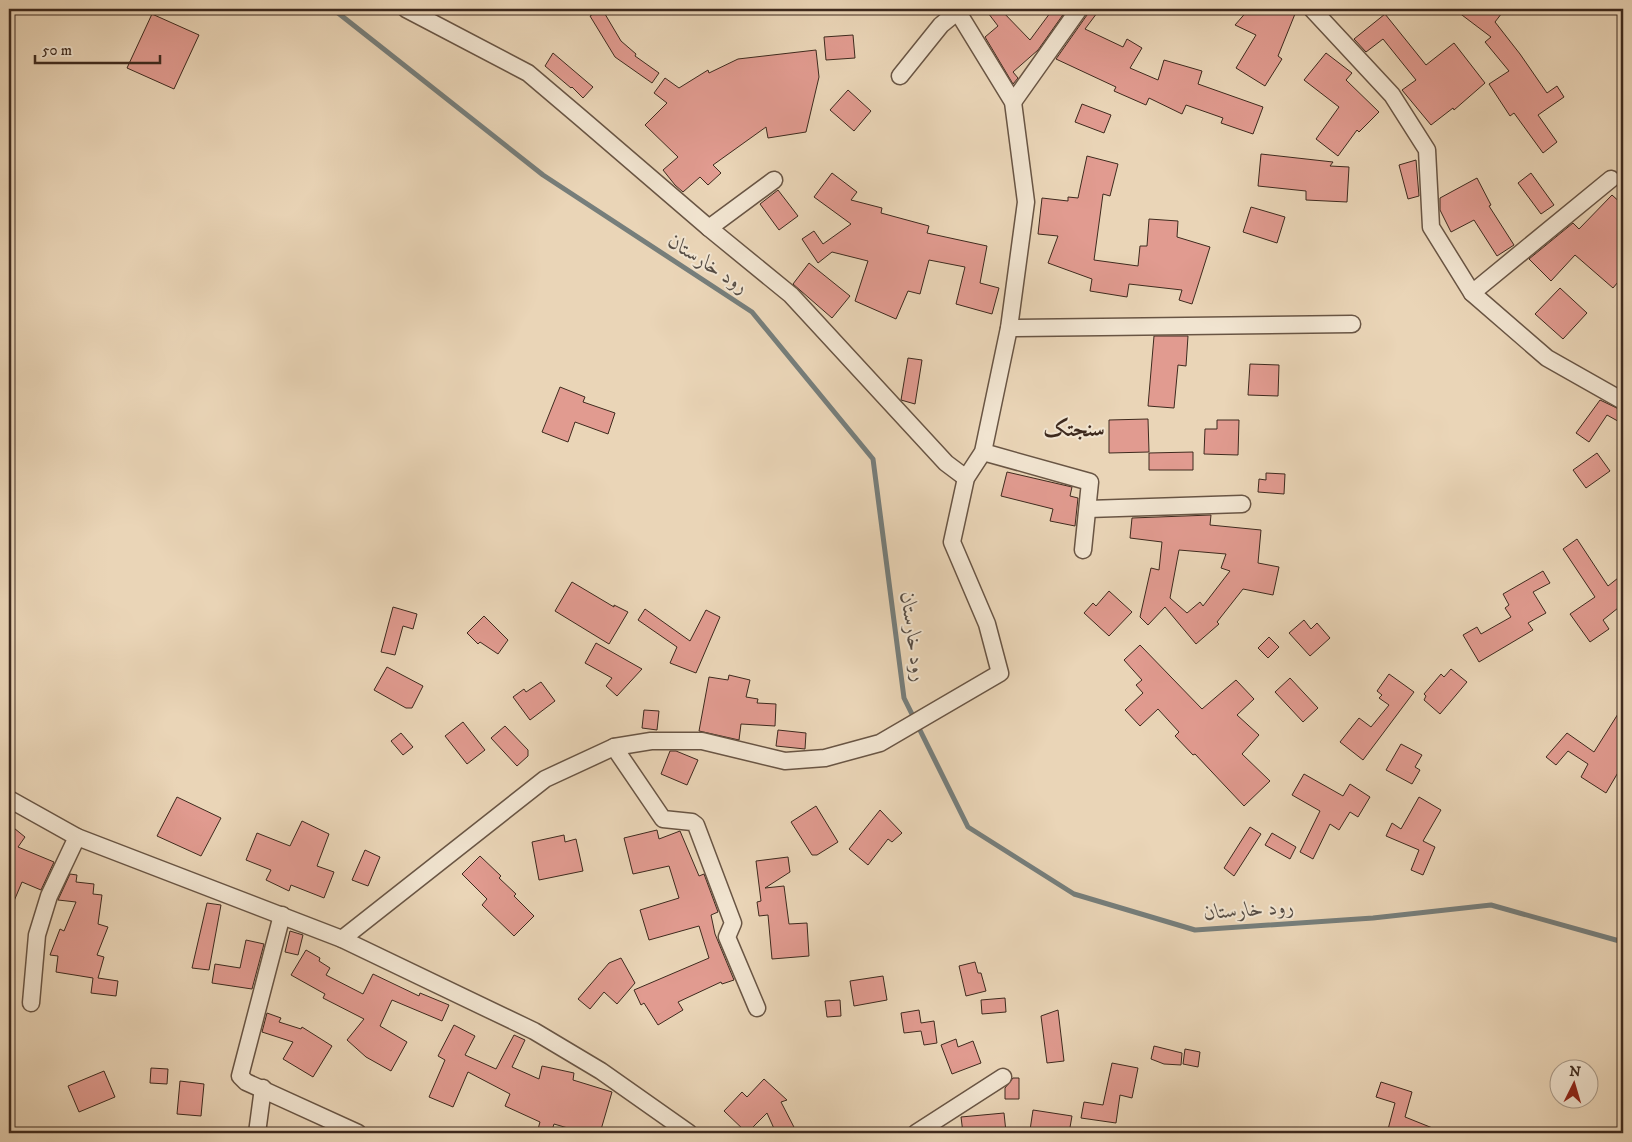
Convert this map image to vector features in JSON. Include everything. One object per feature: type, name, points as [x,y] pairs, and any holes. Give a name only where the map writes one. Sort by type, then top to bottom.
[{"type":"street","points":[[406,9],[528,73],[709,228],[791,295],[946,463],[966,478]]},
{"type":"street","points":[[1013,102],[1078,9]]},
{"type":"street","points":[[1312,9],[1392,95],[1427,150],[1431,227],[1472,293],[1547,358],[1623,401]]},
{"type":"street","points":[[342,939],[545,779],[614,747],[651,741],[702,741],[785,762],[825,758],[880,743],[1000,672],[987,624],[952,542],[966,478],[983,452],[1009,328],[1026,202],[1013,102],[957,11],[941,25],[900,76]]},
{"type":"street","points":[[1472,293],[1611,179]]},
{"type":"street","points":[[709,228],[774,180]]},
{"type":"street","points":[[1009,328],[1352,324]]},
{"type":"street","points":[[983,452],[1090,482],[1083,550]]},
{"type":"street","points":[[1088,509],[1242,504]]},
{"type":"street","points":[[614,747],[663,819],[692,822],[696,825],[733,923],[727,937],[757,1008]]},
{"type":"street","points":[[9,799],[77,837],[342,939],[534,1031],[601,1071],[689,1133]]},
{"type":"street","points":[[31,1003],[37,935],[49,896],[77,837]]},
{"type":"street","points":[[282,915],[240,1076],[246,1082],[263,1088],[358,1133]]},
{"type":"street","points":[[916,1133],[1003,1077]]},
{"type":"street","points":[[257,1133],[263,1088]]},
{"type":"building","points":[[602,9],[621,41],[636,54],[635,56],[659,73],[652,83],[615,57],[590,16]]},
{"type":"building","points":[[985,9],[1000,9],[1030,40],[1053,9],[1067,9],[1038,50],[1013,72],[1018,78],[1013,84],[985,37],[998,26]]},
{"type":"building","points":[[1089,9],[1100,9],[1085,29],[1123,47],[1127,39],[1142,48],[1130,68],[1158,80],[1164,60],[1202,71],[1198,84],[1263,107],[1253,134],[1221,123],[1223,118],[1186,105],[1182,114],[1149,98],[1146,105],[1114,91],[1116,87],[1056,59],[1087,15]]},
{"type":"building","points":[[1249,9],[1297,9],[1278,56],[1282,59],[1265,86],[1236,68],[1256,35],[1235,25]]},
{"type":"building","points":[[1454,9],[1505,9],[1495,22],[1547,93],[1557,86],[1564,97],[1538,115],[1557,142],[1543,153],[1514,113],[1510,116],[1489,84],[1509,71],[1485,42],[1491,37]]},
{"type":"building","points":[[152,14],[199,35],[174,89],[127,68]]},
{"type":"building","points":[[1385,14],[1426,65],[1454,43],[1485,83],[1454,110],[1453,108],[1431,125],[1402,90],[1416,80],[1383,39],[1366,52],[1354,39]]},
{"type":"building","points":[[853,35],[855,58],[826,60],[824,37]]},
{"type":"building","points":[[816,50],[819,77],[806,132],[768,138],[766,127],[713,165],[721,173],[708,185],[700,177],[683,192],[675,185],[663,170],[678,157],[645,125],[667,103],[654,93],[665,78],[679,88],[708,70],[709,73],[738,59]]},
{"type":"building","points":[[553,53],[593,87],[583,98],[545,66]]},
{"type":"building","points":[[1326,53],[1352,73],[1346,80],[1379,112],[1359,132],[1357,130],[1338,156],[1316,139],[1339,107],[1304,80]]},
{"type":"building","points":[[848,90],[871,111],[854,131],[830,110]]},
{"type":"building","points":[[1082,104],[1111,115],[1104,133],[1075,122]]},
{"type":"building","points":[[1261,154],[1333,162],[1330,166],[1349,167],[1347,202],[1306,200],[1306,191],[1258,186]]},
{"type":"building","points":[[1087,156],[1118,164],[1110,196],[1103,194],[1094,260],[1138,266],[1140,246],[1147,246],[1149,219],[1178,221],[1177,237],[1210,247],[1192,304],[1179,300],[1182,290],[1129,284],[1127,297],[1090,291],[1092,279],[1048,263],[1058,236],[1038,234],[1042,198],[1068,201],[1068,197],[1078,198]]},
{"type":"building","points":[[1416,160],[1419,196],[1408,199],[1399,165]]},
{"type":"building","points":[[832,173],[857,192],[851,200],[882,208],[881,213],[929,226],[927,233],[987,246],[980,283],[999,288],[992,314],[956,304],[965,267],[929,260],[920,294],[908,291],[896,319],[855,301],[868,261],[832,252],[818,263],[802,239],[814,231],[823,244],[851,224],[814,197]]},
{"type":"building","points":[[1531,173],[1554,205],[1541,214],[1518,183]]},
{"type":"building","points":[[1477,178],[1491,205],[1489,206],[1514,245],[1497,256],[1474,220],[1451,232],[1440,210],[1440,198]]},
{"type":"building","points":[[778,190],[798,216],[779,230],[760,204]]},
{"type":"building","points":[[1612,195],[1623,205],[1623,276],[1613,288],[1575,255],[1551,281],[1529,259],[1573,223],[1579,229]]},
{"type":"building","points":[[1251,207],[1285,217],[1277,243],[1243,232]]},
{"type":"building","points":[[809,263],[850,296],[832,318],[793,284]]},
{"type":"building","points":[[1560,288],[1587,313],[1563,339],[1535,314]]},
{"type":"building","points":[[1154,336],[1188,336],[1186,366],[1178,365],[1174,408],[1148,406]]},
{"type":"building","points":[[908,358],[922,360],[915,404],[901,400]]},
{"type":"building","points":[[1250,364],[1279,365],[1278,396],[1248,395]]},
{"type":"building","points":[[560,387],[585,397],[583,402],[615,413],[608,434],[575,422],[568,442],[542,432]]},
{"type":"building","points":[[1600,400],[1623,411],[1623,424],[1607,415],[1589,442],[1576,433]]},
{"type":"building","points":[[1148,419],[1149,452],[1109,453],[1109,420]]},
{"type":"building","points":[[1217,420],[1239,420],[1238,455],[1204,454],[1205,429],[1217,429]]},
{"type":"building","points":[[1193,452],[1193,470],[1149,470],[1149,453]]},
{"type":"building","points":[[1597,453],[1610,471],[1586,488],[1573,470]]},
{"type":"building","points":[[1007,472],[1072,487],[1070,496],[1078,498],[1075,526],[1050,521],[1053,509],[1001,496]]},
{"type":"building","points":[[1266,473],[1285,474],[1284,494],[1258,492],[1259,479],[1266,480]]},
{"type":"building","points":[[1211,515],[1210,525],[1261,530],[1258,563],[1279,567],[1273,595],[1243,589],[1217,622],[1219,624],[1196,644],[1165,607],[1148,625],[1140,617],[1151,568],[1159,570],[1162,542],[1130,538],[1132,518]],"holes":[[[1179,550],[1226,554],[1221,568],[1230,571],[1203,606],[1200,602],[1187,613],[1170,598]]]},
{"type":"building","points":[[1577,539],[1608,586],[1623,574],[1623,604],[1603,620],[1609,629],[1590,642],[1570,614],[1595,597],[1563,549]]},
{"type":"building","points":[[1543,571],[1550,583],[1533,592],[1546,613],[1528,623],[1533,630],[1479,662],[1463,635],[1477,627],[1481,634],[1511,617],[1505,608],[1509,605],[1503,594]]},
{"type":"building","points":[[572,582],[614,607],[614,605],[628,612],[609,644],[555,611]]},
{"type":"building","points":[[1109,591],[1132,612],[1109,636],[1084,613],[1093,603],[1096,606]]},
{"type":"building","points":[[393,607],[417,614],[413,629],[403,626],[395,655],[381,652]]},
{"type":"building","points":[[645,609],[690,641],[706,610],[720,617],[696,673],[670,663],[677,647],[638,620]]},
{"type":"building","points":[[484,616],[508,640],[498,654],[480,642],[478,644],[467,633]]},
{"type":"building","points":[[1304,620],[1311,629],[1317,623],[1330,638],[1310,656],[1289,633]]},
{"type":"building","points":[[1269,637],[1279,647],[1268,658],[1258,648]]},
{"type":"building","points":[[596,643],[642,669],[617,696],[606,686],[612,678],[585,663]]},
{"type":"building","points":[[1140,645],[1202,709],[1236,680],[1254,699],[1237,715],[1259,735],[1242,754],[1270,781],[1244,806],[1195,754],[1193,755],[1175,736],[1179,732],[1158,709],[1140,726],[1125,710],[1143,693],[1136,685],[1142,680],[1124,660]]},
{"type":"building","points":[[387,667],[423,686],[412,708],[406,708],[374,690]]},
{"type":"building","points":[[1451,669],[1467,682],[1440,714],[1424,700],[1426,696],[1424,694],[1441,674],[1444,677]]},
{"type":"building","points":[[1389,674],[1414,692],[1363,760],[1340,742],[1359,718],[1371,727],[1389,705],[1379,698],[1382,695],[1377,691]]},
{"type":"building","points":[[729,675],[750,680],[746,697],[758,699],[757,703],[776,704],[775,726],[741,724],[739,740],[699,731],[709,677],[728,680]]},
{"type":"building","points":[[1290,678],[1318,708],[1303,722],[1275,692]]},
{"type":"building","points":[[541,682],[555,701],[530,720],[513,697],[524,689],[526,692]]},
{"type":"building","points":[[1623,706],[1623,764],[1606,793],[1581,777],[1588,764],[1568,751],[1556,765],[1546,757],[1567,733],[1594,752]]},
{"type":"building","points":[[644,710],[659,711],[657,730],[642,728]]},
{"type":"building","points":[[463,722],[485,750],[467,764],[445,736]]},
{"type":"building","points":[[505,726],[528,750],[528,756],[517,766],[491,738]]},
{"type":"building","points":[[778,730],[806,733],[805,749],[776,746]]},
{"type":"building","points":[[401,733],[413,747],[403,755],[391,741]]},
{"type":"building","points":[[1401,744],[1422,755],[1415,767],[1420,770],[1412,784],[1386,770]]},
{"type":"building","points":[[670,751],[676,751],[698,760],[687,785],[661,774]]},
{"type":"building","points":[[1304,774],[1343,796],[1350,784],[1370,797],[1358,817],[1350,812],[1339,830],[1330,824],[1313,859],[1300,852],[1320,811],[1292,795]]},
{"type":"building","points":[[177,797],[221,818],[201,856],[157,836]]},
{"type":"building","points":[[1419,797],[1441,810],[1423,841],[1435,847],[1423,875],[1411,870],[1419,850],[1386,836],[1392,823],[1401,829]]},
{"type":"building","points":[[816,806],[838,842],[817,855],[812,855],[791,822]]},
{"type":"building","points":[[880,810],[902,833],[892,842],[888,839],[868,865],[849,849]]},
{"type":"building","points":[[302,821],[329,834],[317,866],[334,872],[324,898],[291,885],[289,891],[266,880],[271,870],[246,860],[257,833],[290,846]]},
{"type":"building","points":[[9,824],[25,837],[18,847],[54,862],[41,890],[22,882],[9,913]]},
{"type":"building","points":[[1250,827],[1261,834],[1234,876],[1224,868]]},
{"type":"building","points":[[657,830],[659,839],[680,831],[699,876],[704,874],[718,912],[711,915],[715,934],[734,980],[722,984],[721,982],[678,1002],[683,1010],[658,1025],[644,1003],[641,1005],[634,990],[709,958],[699,926],[649,940],[640,910],[679,898],[669,866],[633,874],[624,838]]},
{"type":"building","points":[[1272,833],[1296,847],[1290,859],[1265,845]]},
{"type":"building","points":[[564,835],[565,842],[576,839],[583,871],[539,880],[532,842]]},
{"type":"building","points":[[365,850],[380,857],[368,886],[352,880]]},
{"type":"building","points":[[480,856],[501,876],[499,878],[516,894],[514,896],[534,916],[514,936],[482,905],[487,899],[462,874]]},
{"type":"building","points":[[788,857],[790,872],[765,888],[784,886],[789,924],[807,923],[809,956],[772,959],[768,915],[759,916],[757,902],[761,901],[756,861]]},
{"type":"building","points":[[70,874],[77,875],[76,882],[94,884],[93,894],[102,895],[98,924],[108,927],[97,955],[104,957],[98,978],[118,981],[116,996],[91,993],[93,978],[56,972],[58,956],[50,955],[60,929],[64,931],[76,902],[58,900]]},
{"type":"building","points":[[207,903],[221,905],[209,970],[192,968]]},
{"type":"building","points":[[290,931],[303,935],[298,955],[285,952]]},
{"type":"building","points":[[246,940],[264,944],[252,989],[212,983],[215,964],[240,968]]},
{"type":"building","points":[[306,950],[320,958],[319,961],[330,968],[326,975],[363,994],[373,974],[419,996],[420,993],[449,1005],[442,1021],[392,1000],[380,1026],[407,1042],[391,1071],[366,1057],[347,1040],[364,1019],[323,998],[325,994],[291,975]]},
{"type":"building","points":[[621,958],[635,983],[617,1004],[604,992],[590,1009],[578,999],[609,963]]},
{"type":"building","points":[[975,962],[978,973],[981,973],[986,991],[966,996],[959,966]]},
{"type":"building","points":[[883,976],[887,1000],[854,1006],[850,981]]},
{"type":"building","points":[[1005,998],[1006,1012],[982,1014],[981,1000]]},
{"type":"building","points":[[840,1000],[841,1016],[827,1017],[825,1001]]},
{"type":"building","points":[[919,1010],[921,1023],[934,1021],[937,1043],[924,1045],[921,1031],[904,1033],[901,1013]]},
{"type":"building","points":[[1058,1010],[1064,1061],[1047,1063],[1041,1016]]},
{"type":"building","points":[[267,1013],[281,1018],[279,1022],[301,1029],[302,1027],[332,1046],[313,1077],[283,1059],[293,1042],[262,1032]]},
{"type":"building","points":[[454,1025],[475,1036],[465,1055],[496,1069],[514,1035],[525,1040],[512,1067],[539,1079],[542,1066],[574,1073],[573,1080],[612,1092],[600,1133],[585,1133],[554,1124],[551,1133],[538,1129],[540,1122],[505,1106],[510,1094],[468,1072],[453,1107],[429,1097],[445,1060],[438,1056]]},
{"type":"building","points":[[956,1039],[958,1047],[973,1041],[981,1063],[952,1074],[941,1045]]},
{"type":"building","points":[[1154,1046],[1182,1053],[1181,1065],[1164,1064],[1151,1059]]},
{"type":"building","points":[[1185,1049],[1200,1052],[1198,1067],[1183,1064]]},
{"type":"building","points":[[1112,1063],[1138,1068],[1132,1098],[1120,1095],[1116,1123],[1081,1118],[1084,1102],[1103,1105]]},
{"type":"building","points":[[151,1068],[168,1069],[167,1084],[150,1083]]},
{"type":"building","points":[[104,1071],[115,1097],[79,1112],[68,1086]]},
{"type":"building","points":[[1013,1078],[1019,1078],[1019,1099],[1005,1099],[1005,1088]]},
{"type":"building","points":[[764,1079],[787,1100],[781,1102],[797,1133],[776,1133],[767,1113],[747,1133],[724,1111],[742,1092],[747,1097]]},
{"type":"building","points":[[180,1081],[204,1084],[201,1116],[177,1114]]},
{"type":"building","points":[[1381,1082],[1412,1092],[1405,1117],[1445,1133],[1387,1133],[1395,1103],[1376,1097]]},
{"type":"building","points":[[1033,1110],[1072,1116],[1069,1133],[1030,1130]]},
{"type":"building","points":[[1004,1113],[1006,1132],[963,1133],[961,1117]]},
{"type":"waterway","name":"رود خارستان","points":[[333,9],[543,175],[752,312],[873,459],[904,698],[968,827],[1074,894],[1195,930],[1373,918],[1491,905],[1623,942]]},
{"type":"district","name":"سنجتک","points":[[1074,429]]}]
